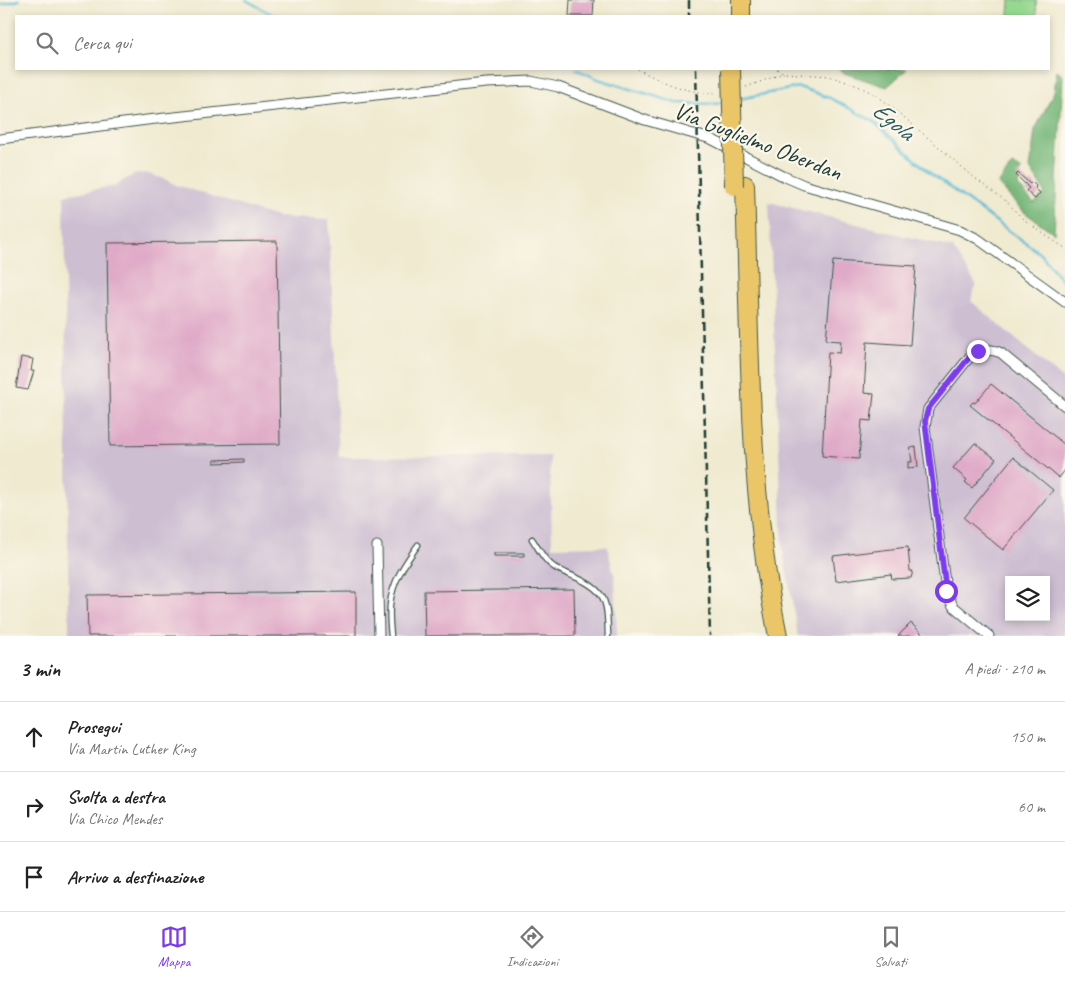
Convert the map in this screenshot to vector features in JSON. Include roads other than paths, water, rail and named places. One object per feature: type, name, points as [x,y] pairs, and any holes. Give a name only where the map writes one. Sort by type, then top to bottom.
[{"type":"highway","points":[[730,0],[730,15]]},
{"type":"highway","points":[[741,0],[741,15]]},
{"type":"highway","points":[[732,70],[740,185],[754,463],[762,540],[778,636]]},
{"type":"highway","points":[[742,70],[739,364],[745,479],[757,579],[767,636]]},
{"type":"street","name":"Via Guglielmo Oberdan","points":[[0,139],[147,120],[454,86],[532,81],[558,87],[645,120],[711,139],[804,185],[960,230],[978,239],[1065,302]]},
{"type":"street","points":[[989,636],[953,606],[946,591],[926,427],[928,409],[972,354],[987,349],[1001,353],[1065,406]]},
{"type":"street","points":[[377,546],[378,636]]},
{"type":"lane","points":[[532,540],[554,567],[592,584],[598,590],[605,602],[608,636]]},
{"type":"lane","points":[[391,636],[390,604],[395,583],[405,563],[418,545]]},
{"type":"waterway","name":"Egola","points":[[0,5],[19,0]]},
{"type":"waterway","name":"Egola","points":[[246,0],[273,15]]},
{"type":"waterway","name":"Egola","points":[[578,70],[598,79],[677,103],[715,104],[726,102]]},
{"type":"waterway","name":"Egola","points":[[739,99],[799,87],[830,98],[873,121],[931,174],[1041,254],[1065,284]]},
{"type":"railway","points":[[689,0],[689,15]]},
{"type":"railway","points":[[696,70],[710,636]]}]
